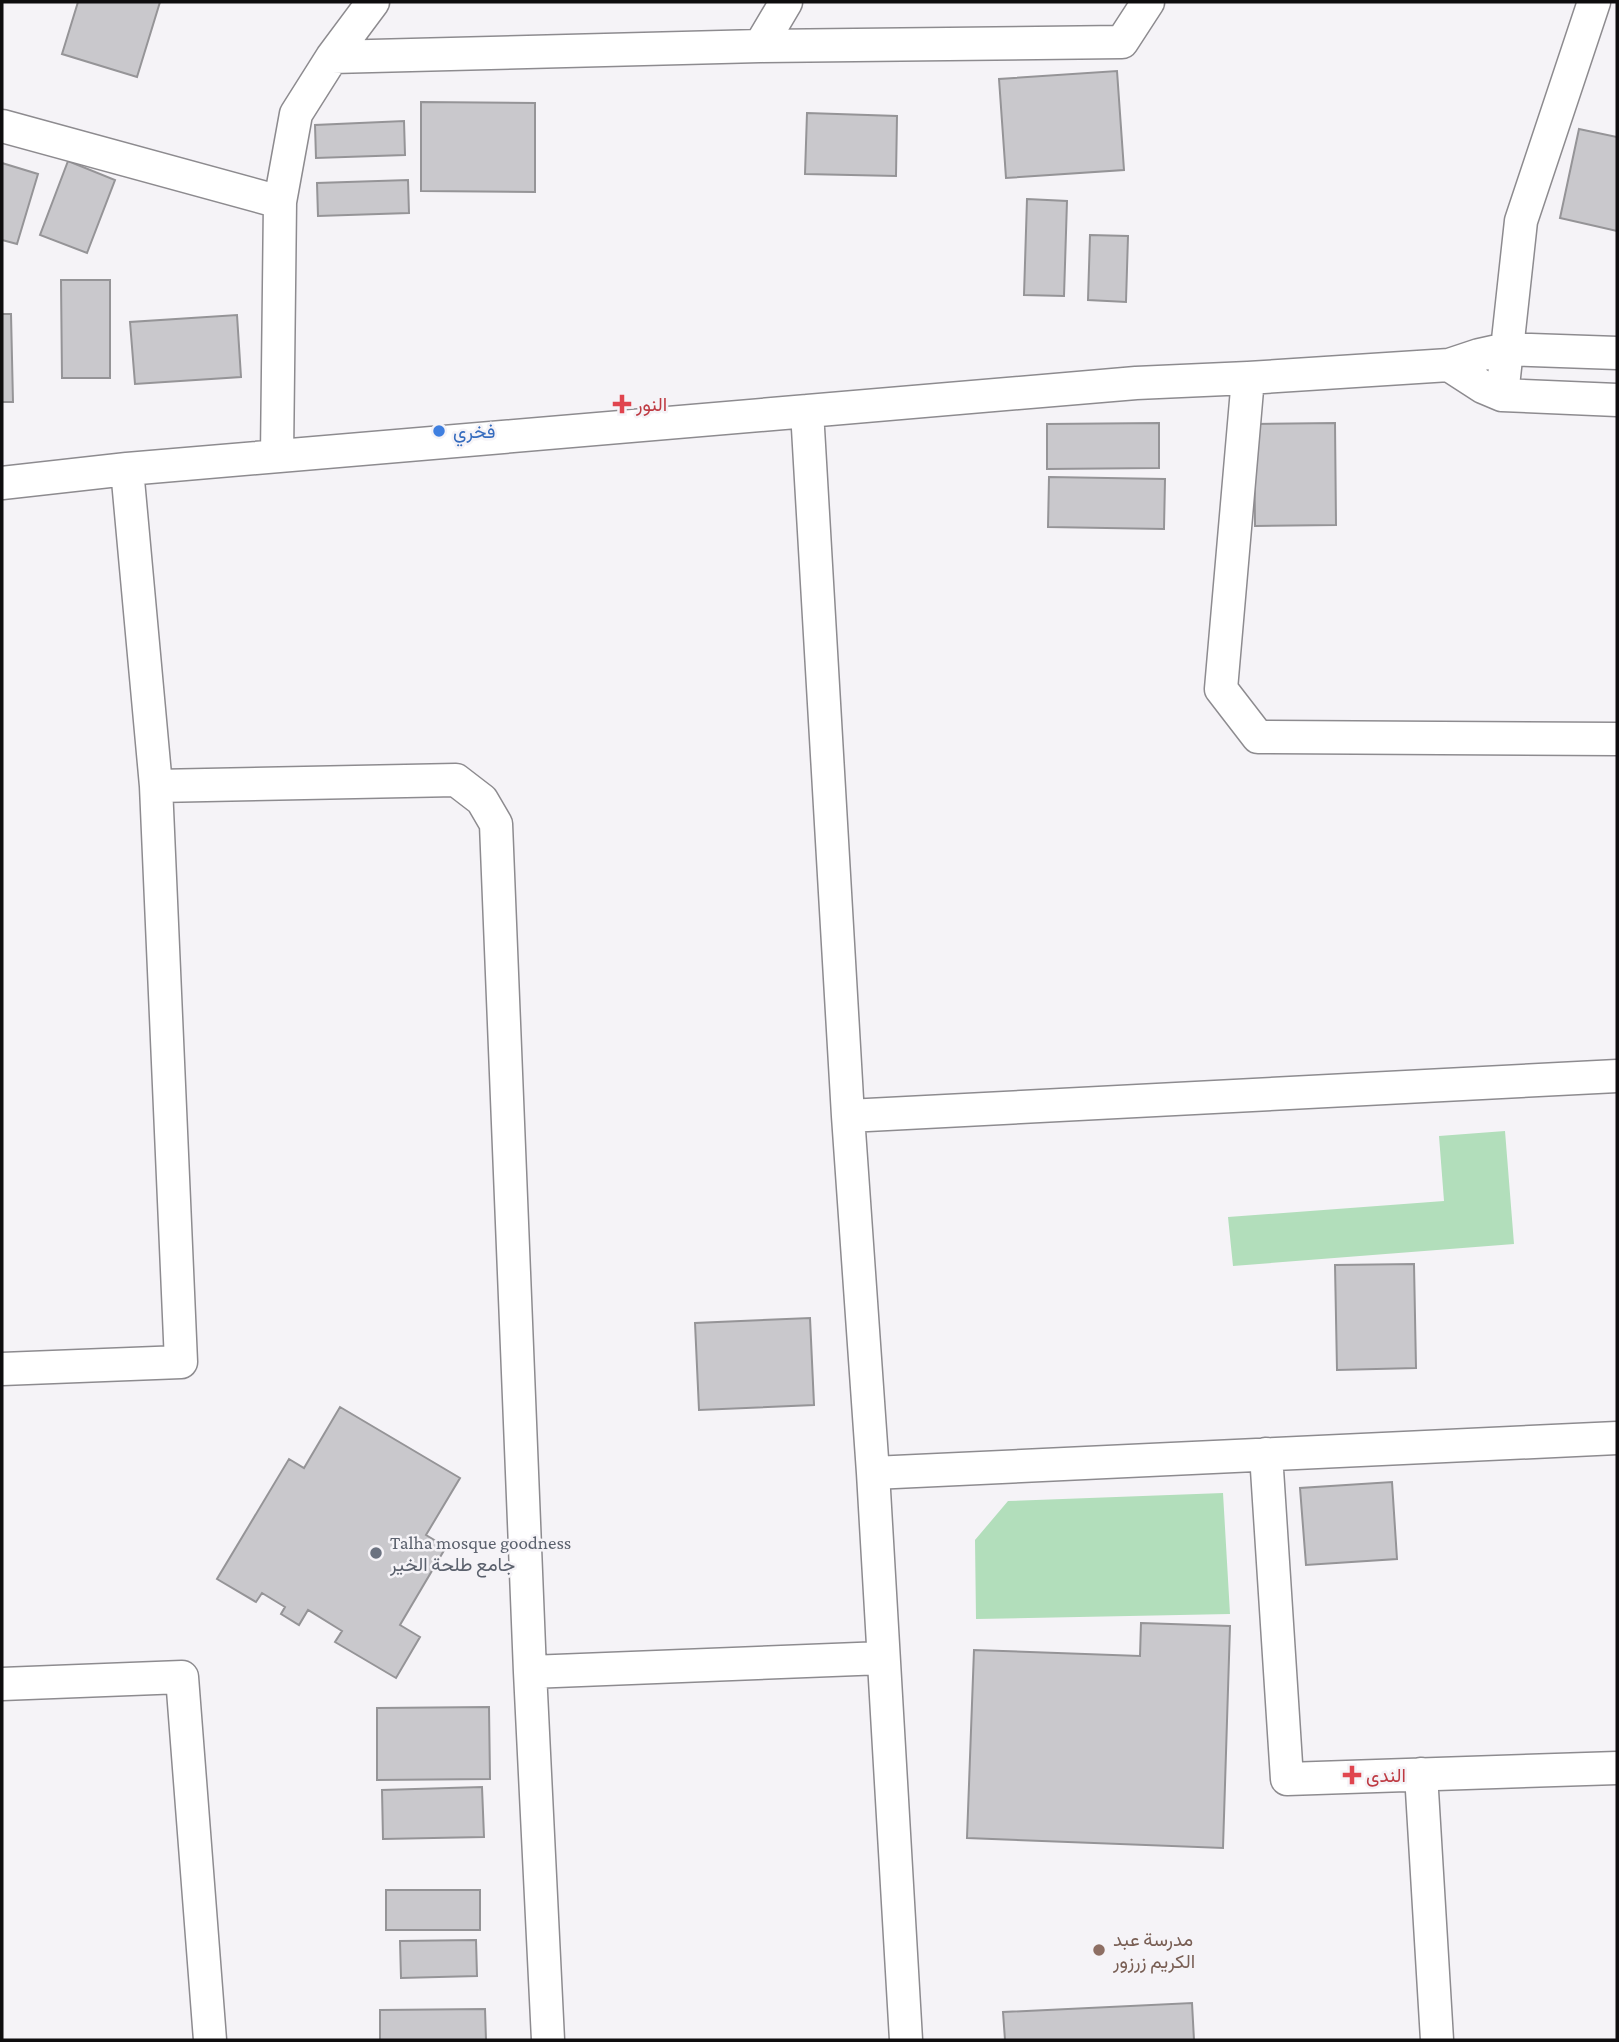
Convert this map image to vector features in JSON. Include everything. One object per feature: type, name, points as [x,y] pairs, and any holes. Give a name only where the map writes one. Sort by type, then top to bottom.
[{"type":"street","points":[[277,456],[280,202],[296,114],[331,57],[373,2]]},
{"type":"street","points":[[760,46],[786,2]]},
{"type":"street","points":[[331,57],[760,46],[1122,42],[1148,2]]},
{"type":"street","points":[[1502,395],[1521,221],[1594,2]]},
{"type":"street","points":[[2,126],[280,202]]},
{"type":"street","points":[[2,483],[127,469],[1136,383],[1248,379],[1449,365],[1506,349],[1617,354]]},
{"type":"street","points":[[1449,365],[1483,387],[1502,395],[1617,400]]},
{"type":"street","points":[[1248,379],[1221,689],[1258,737],[1617,739]]},
{"type":"street","points":[[807,411],[906,2040]]},
{"type":"street","points":[[2,1368],[181,1362],[156,786],[127,469]]},
{"type":"street","points":[[156,786],[456,780],[482,800],[496,824],[530,1672],[548,2040]]},
{"type":"street","points":[[849,1116],[1617,1076]]},
{"type":"street","points":[[873,1473],[1617,1438]]},
{"type":"street","points":[[1266,1454],[1287,1779],[1617,1768]]},
{"type":"street","points":[[530,1672],[883,1658]]},
{"type":"street","points":[[2,1684],[182,1677],[210,2040]]},
{"type":"street","points":[[1421,1774],[1437,2040]]},
{"type":"green space","points":[[1505,1131],[1514,1244],[1233,1266],[1228,1217],[1444,1201],[1439,1136]]},
{"type":"green space","points":[[1223,1493],[1230,1614],[976,1619],[975,1540],[1008,1501]]},
{"type":"building","points":[[78,2],[160,2],[137,77],[62,54]]},
{"type":"building","points":[[1117,71],[1124,170],[1006,178],[999,79]]},
{"type":"building","points":[[421,102],[535,103],[535,192],[421,191]]},
{"type":"building","points":[[807,113],[897,116],[896,176],[805,174]]},
{"type":"building","points":[[404,121],[405,155],[316,158],[315,125]]},
{"type":"building","points":[[1579,129],[1617,137],[1617,231],[1560,218]]},
{"type":"building","points":[[68,161],[115,180],[87,253],[40,235]]},
{"type":"building","points":[[2,163],[38,174],[17,244],[2,240]]},
{"type":"building","points":[[408,180],[409,213],[318,216],[317,183]]},
{"type":"building","points":[[1027,199],[1067,201],[1064,296],[1024,295]]},
{"type":"building","points":[[1090,235],[1128,236],[1126,302],[1088,300]]},
{"type":"building","points":[[61,280],[110,280],[110,378],[62,378]]},
{"type":"building","points":[[2,314],[11,314],[13,402],[2,402]]},
{"type":"building","points":[[237,315],[241,377],[135,384],[130,322]]},
{"type":"building","points":[[1159,423],[1159,468],[1047,469],[1047,424]]},
{"type":"building","points":[[1335,423],[1336,525],[1255,526],[1254,424]]},
{"type":"building","points":[[1049,477],[1165,479],[1164,529],[1048,527]]},
{"type":"building","points":[[1414,1264],[1416,1368],[1337,1370],[1335,1265]]},
{"type":"building","points":[[810,1318],[814,1405],[699,1410],[695,1323]]},
{"type":"building","points":[[340,1407],[460,1478],[426,1535],[446,1547],[400,1625],[420,1637],[396,1678],[335,1642],[342,1631],[308,1610],[299,1625],[281,1614],[285,1607],[262,1593],[256,1602],[217,1579],[289,1459],[304,1468]]},
{"type":"building","points":[[1392,1482],[1397,1559],[1306,1565],[1300,1488]]},
{"type":"building","points":[[1141,1623],[1230,1626],[1223,1848],[967,1838],[974,1650],[1140,1656]]},
{"type":"building","points":[[489,1707],[490,1779],[377,1780],[377,1708]]},
{"type":"building","points":[[482,1787],[484,1837],[383,1839],[382,1790]]},
{"type":"building","points":[[386,1890],[480,1890],[480,1930],[386,1930]]},
{"type":"building","points":[[476,1940],[477,1976],[401,1978],[400,1941]]},
{"type":"building","points":[[1192,2003],[1194,2040],[1005,2040],[1003,2012]]},
{"type":"building","points":[[485,2009],[486,2040],[380,2040],[380,2010]]},
{"type":"place","name":"النور","points":[[622,404]]},
{"type":"place","name":"فخري","points":[[439,431]]},
{"type":"place","name":"Talha mosque goodness جامع طلحة الخير","points":[[376,1553]]},
{"type":"place","name":"الندى","points":[[1352,1775]]},
{"type":"place","name":"مدرسة عبد الكريم زرزور","points":[[1099,1950]]}]
